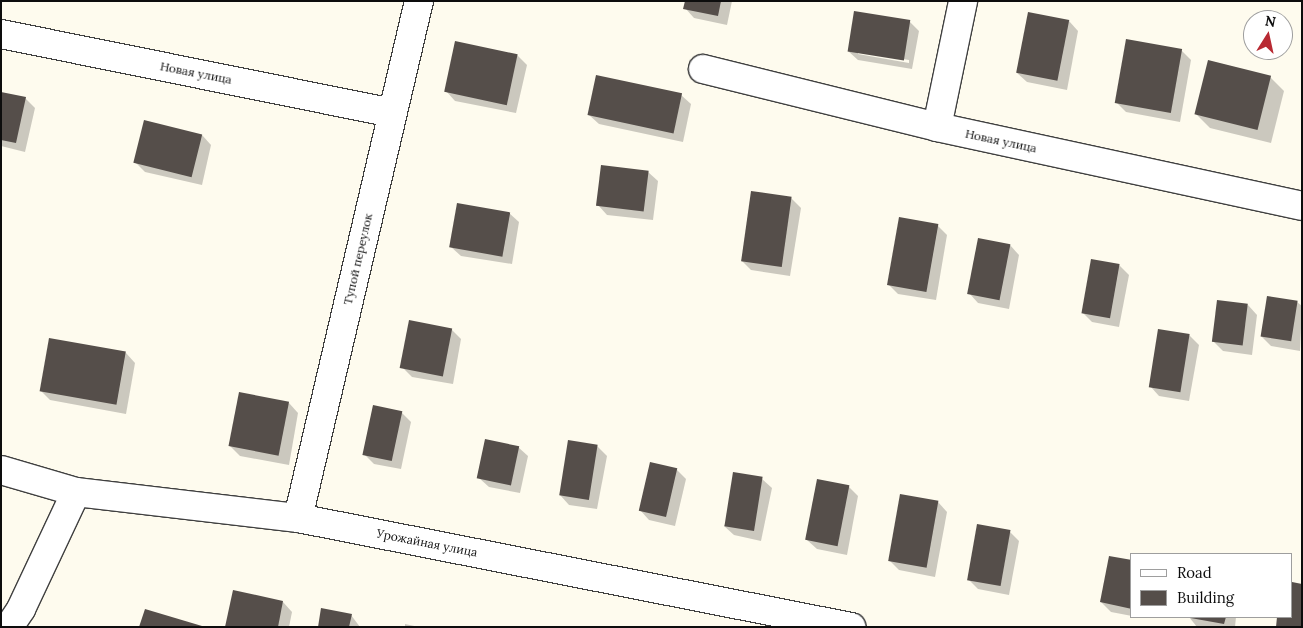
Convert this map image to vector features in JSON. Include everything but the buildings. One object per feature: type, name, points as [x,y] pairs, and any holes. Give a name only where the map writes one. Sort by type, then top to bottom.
[{"type":"street","name":"Тупой переулок","points":[[298,518],[419,1]]},
{"type":"street","points":[[938,127],[963,1]]},
{"type":"street","name":"Новая улица","points":[[1,34],[392,113]]},
{"type":"street","name":"Новая улица","points":[[703,68],[938,127],[1302,206]]},
{"type":"street","name":"Урожайная улица","points":[[1,470],[76,492],[298,518],[851,627]]},
{"type":"street","points":[[9,627],[21,609],[76,492]]}]
